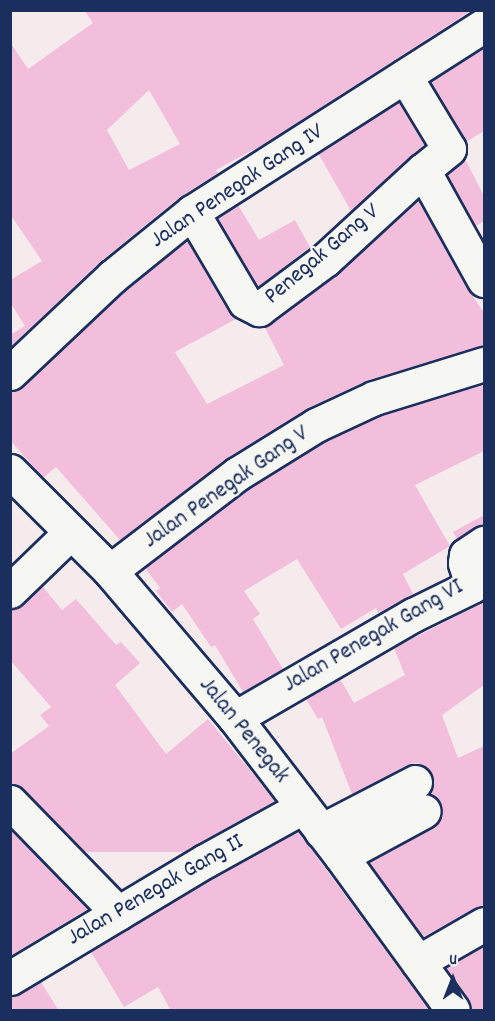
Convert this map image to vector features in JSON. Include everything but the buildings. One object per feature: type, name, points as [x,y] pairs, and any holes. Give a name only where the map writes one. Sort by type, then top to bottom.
[{"type":"street","name":"Jalan Penegak Gang IV","points":[[10,373],[113,276],[192,212],[484,25]]},
{"type":"street","points":[[405,76],[449,149],[423,170],[484,280]]},
{"type":"street","name":"Penegak Gang V","points":[[192,212],[245,302],[259,309],[325,260],[423,170]]},
{"type":"street","name":"Jalan Penegak Gang V","points":[[110,571],[237,474],[316,425],[374,398],[484,364]]},
{"type":"street","name":"Jalan Penegak","points":[[10,471],[110,571],[235,718],[322,831],[453,1011]]},
{"type":"street","points":[[10,591],[70,533]]},
{"type":"street","name":"Jalan Penegak Gang VI","points":[[235,718],[403,620],[478,593],[465,559],[471,550],[484,543]]},
{"type":"street","name":"Jalan Penegak Gang II","points":[[10,978],[118,913],[322,831],[419,796]]},
{"type":"street","points":[[10,801],[118,913]]},
{"type":"street","points":[[418,963],[484,924]]}]
